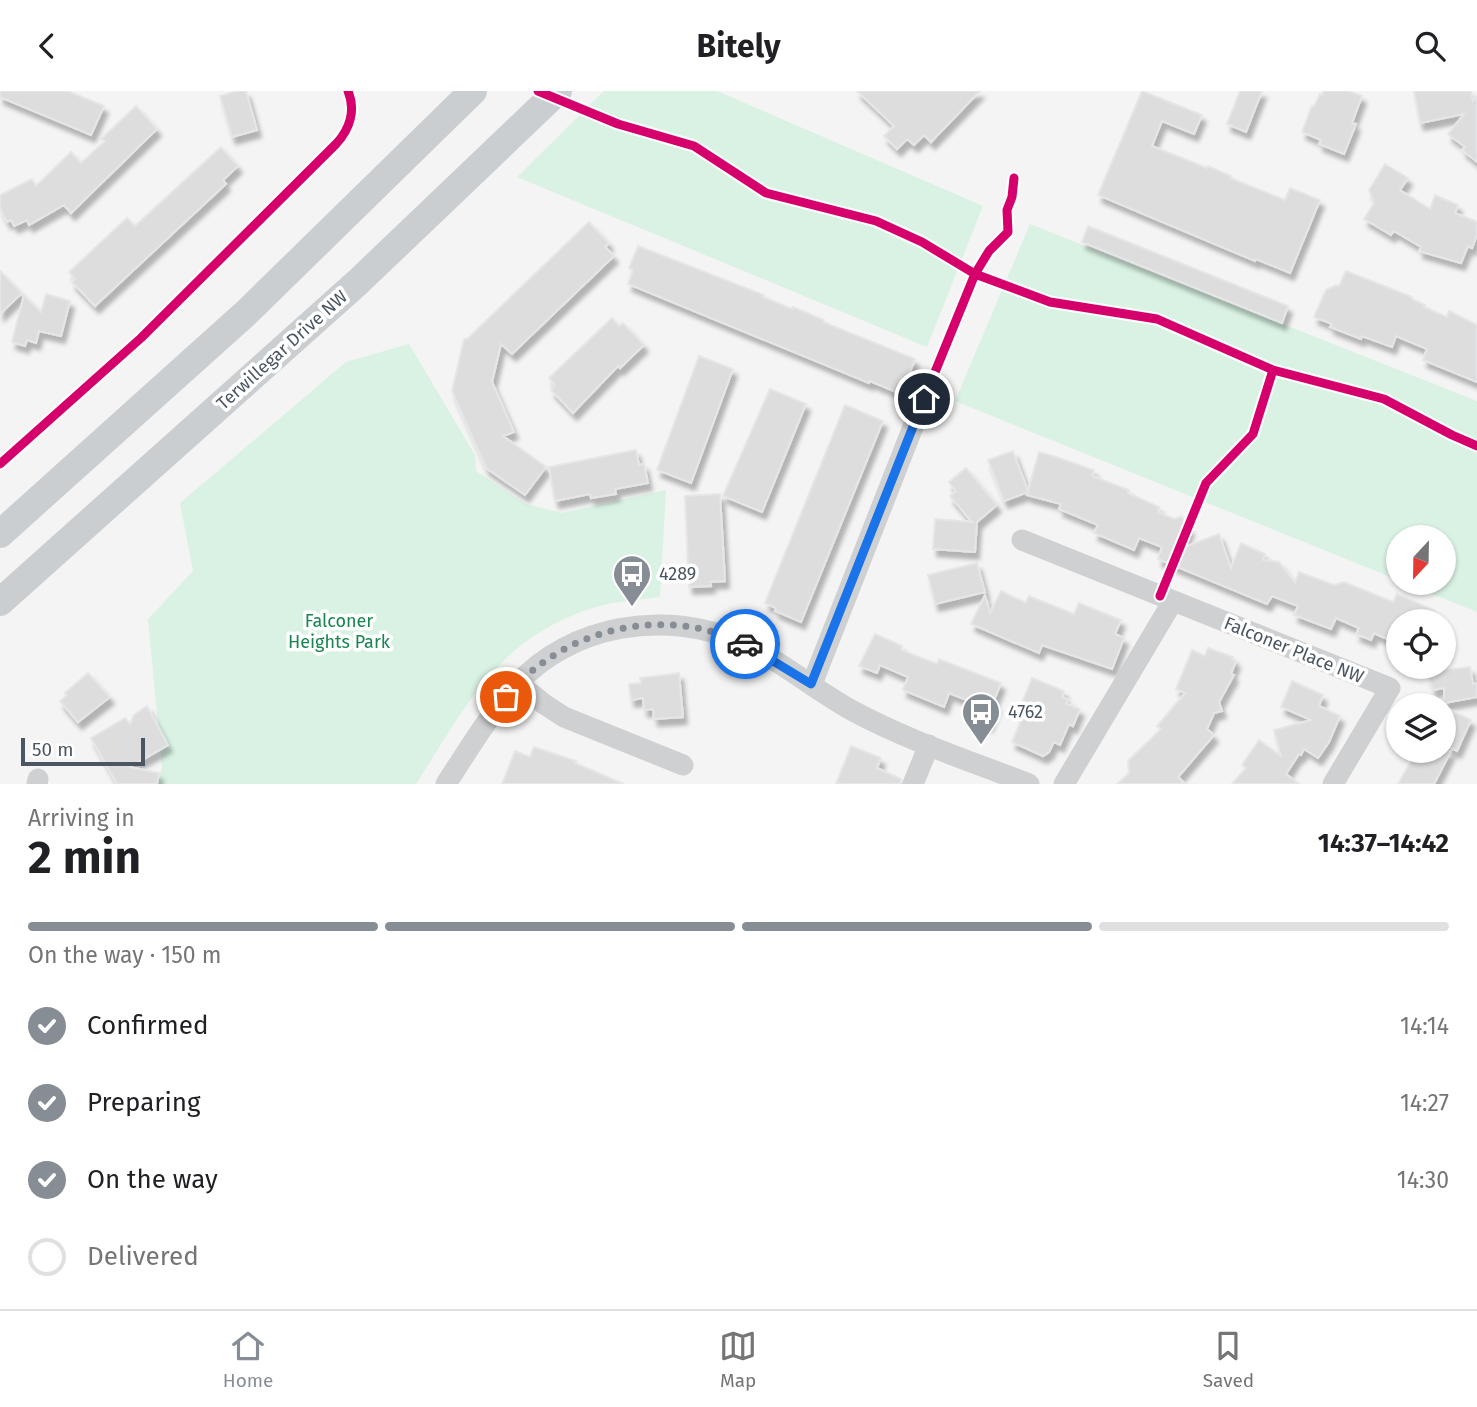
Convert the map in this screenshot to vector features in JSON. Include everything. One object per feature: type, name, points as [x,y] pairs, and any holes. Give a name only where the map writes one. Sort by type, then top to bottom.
[{"type":"main road","points":[[0,534],[246,313],[473,91]]},
{"type":"main road","name":"Terwillegar Drive NW","points":[[0,602],[358,282],[558,91]]},
{"type":"street","points":[[811,684],[924,399]]},
{"type":"street","name":"Falconer Place NW","points":[[1021,540],[1390,688],[1333,784]]},
{"type":"street","points":[[1064,784],[1173,601]]},
{"type":"street","points":[[446,784],[494,711],[518,683],[540,664],[568,646],[619,628],[679,624],[703,628],[741,642],[851,710],[1029,784]]},
{"type":"street","points":[[518,683],[553,711],[683,765]]},
{"type":"street","points":[[913,784],[929,744]]},
{"type":"green space","points":[[604,91],[717,91],[983,206],[927,347],[517,177]]},
{"type":"green space","points":[[1030,224],[1477,401],[1477,612],[1435,595],[1456,595],[1456,525],[1386,525],[1386,575],[955,401]]},
{"type":"green space","name":"Falconer Heights Park","points":[[409,344],[475,455],[476,471],[526,504],[562,513],[666,490],[660,597],[596,607],[562,620],[509,655],[470,701],[416,784],[157,784],[162,767],[148,619],[193,571],[180,503],[346,362]]},
{"type":"building","points":[[0,91],[68,91],[104,106],[91,135],[0,97]]},
{"type":"building","points":[[246,91],[257,130],[232,137],[220,96]]},
{"type":"building","points":[[857,91],[980,91],[931,142],[924,135],[914,145],[907,139],[897,149],[884,136],[894,126]]},
{"type":"building","points":[[1142,91],[1202,115],[1194,134],[1162,121],[1152,146],[1207,168],[1208,166],[1285,200],[1290,188],[1320,200],[1290,273],[1098,195]]},
{"type":"building","points":[[1240,91],[1262,91],[1246,132],[1227,124]]},
{"type":"building","points":[[1324,91],[1349,91],[1362,96],[1352,123],[1356,124],[1344,154],[1319,144],[1321,140],[1302,132],[1312,106],[1314,107]]},
{"type":"building","points":[[1414,91],[1471,91],[1473,101],[1477,97],[1477,162],[1462,150],[1465,147],[1448,134],[1464,114],[1420,123]]},
{"type":"building","points":[[136,106],[157,129],[71,213],[64,205],[29,225],[27,220],[14,226],[11,220],[7,222],[0,208],[0,195],[32,179],[36,186],[71,152],[81,163],[105,141],[101,139]]},
{"type":"building","points":[[221,147],[238,166],[223,180],[226,184],[95,306],[72,282],[75,279],[69,272],[127,218],[135,226]]},
{"type":"building","points":[[1385,164],[1408,178],[1400,190],[1430,209],[1435,195],[1458,205],[1455,213],[1477,222],[1477,235],[1472,248],[1468,246],[1461,263],[1419,251],[1421,247],[1394,231],[1391,235],[1364,219],[1374,203],[1369,190]]},
{"type":"building","points":[[589,222],[609,243],[605,247],[614,256],[512,354],[501,344],[492,382],[514,432],[503,436],[546,467],[525,495],[486,468],[452,391],[464,339]]},
{"type":"building","points":[[1088,226],[1288,306],[1282,323],[1082,242]]},
{"type":"building","points":[[638,246],[764,295],[763,297],[915,359],[907,380],[901,378],[896,392],[870,381],[869,383],[628,284],[633,270],[629,268]]},
{"type":"building","points":[[0,271],[22,293],[0,314]]},
{"type":"building","points":[[1346,271],[1412,297],[1425,305],[1424,307],[1447,317],[1449,311],[1477,325],[1477,382],[1423,360],[1427,349],[1396,336],[1392,347],[1362,336],[1361,339],[1330,327],[1332,324],[1314,317],[1326,290],[1339,286]]},
{"type":"building","points":[[46,294],[70,301],[61,336],[39,331],[36,343],[27,340],[25,346],[12,342],[24,295],[41,312]]},
{"type":"building","points":[[612,318],[619,326],[623,323],[644,345],[620,368],[618,366],[573,413],[551,390],[555,385],[549,378]]},
{"type":"building","points":[[699,356],[733,369],[691,483],[657,470]]},
{"type":"building","points":[[770,389],[806,404],[762,512],[723,496]]},
{"type":"building","points":[[845,405],[883,421],[801,622],[775,611],[776,608],[765,603]]},
{"type":"building","points":[[636,450],[639,465],[644,464],[648,483],[615,489],[616,494],[591,498],[590,494],[555,501],[549,467]]},
{"type":"building","points":[[1013,451],[1028,491],[1039,452],[1094,470],[1092,476],[1129,490],[1128,493],[1159,507],[1158,512],[1174,519],[1182,516],[1185,526],[1190,528],[1182,548],[1219,534],[1231,568],[1241,543],[1265,554],[1263,560],[1279,562],[1295,583],[1299,572],[1334,585],[1344,582],[1393,602],[1399,595],[1432,609],[1386,609],[1386,638],[1374,633],[1371,640],[1356,634],[1359,628],[1336,618],[1331,629],[1294,615],[1298,606],[1272,596],[1267,604],[1158,559],[1162,547],[1139,538],[1134,550],[1094,533],[1098,525],[1059,509],[1061,504],[1027,495],[1028,492],[1004,501],[988,460]]},
{"type":"building","points":[[966,468],[997,505],[977,522],[975,552],[933,549],[935,519],[972,522],[950,496],[956,491],[949,482]]},
{"type":"building","points":[[720,494],[725,581],[710,582],[711,586],[689,587],[685,496]]},
{"type":"building","points":[[977,563],[985,592],[935,604],[928,575]]},
{"type":"building","points":[[1001,591],[1026,603],[1029,596],[1074,614],[1079,603],[1121,620],[1115,634],[1124,638],[1112,669],[1042,645],[1039,653],[971,624],[985,595],[990,613]]},
{"type":"building","points":[[875,634],[902,646],[901,650],[937,664],[939,659],[1001,683],[988,725],[971,718],[977,704],[949,693],[944,707],[903,690],[908,677],[880,665],[877,673],[859,666]]},
{"type":"building","points":[[1208,648],[1233,657],[1236,661],[1231,674],[1234,675],[1219,702],[1222,711],[1214,713],[1207,729],[1214,735],[1178,777],[1185,784],[1117,784],[1129,773],[1128,761],[1161,729],[1157,726],[1185,693],[1176,689],[1192,650],[1205,656]]},
{"type":"building","points":[[1470,667],[1473,684],[1477,683],[1477,697],[1456,701],[1456,693],[1444,693],[1444,688],[1433,690],[1429,679],[1456,679],[1456,669]]},
{"type":"building","points":[[88,673],[110,697],[78,722],[60,701],[67,695],[65,693]]},
{"type":"building","points":[[679,673],[683,717],[654,719],[653,709],[644,710],[643,698],[631,700],[629,684],[641,683],[640,678]]},
{"type":"building","points":[[1032,678],[1064,691],[1062,697],[1068,700],[1066,704],[1080,709],[1073,726],[1069,724],[1060,745],[1054,742],[1049,752],[1043,756],[1012,742],[1027,706],[1022,703]]},
{"type":"building","points":[[1292,681],[1323,695],[1319,706],[1340,716],[1329,742],[1318,758],[1304,749],[1301,755],[1299,754],[1286,774],[1299,784],[1232,784],[1246,768],[1242,765],[1259,740],[1281,756],[1274,730],[1311,720],[1281,707]]},
{"type":"building","points":[[147,706],[168,745],[130,767],[159,773],[157,784],[117,784],[91,738],[125,718],[130,724],[134,715]]},
{"type":"building","points":[[1456,713],[1471,720],[1456,751]]},
{"type":"building","points":[[851,746],[881,758],[877,768],[901,779],[900,784],[836,784]]},
{"type":"building","points":[[534,747],[576,761],[575,763],[624,784],[502,784],[515,751],[530,757]]},
{"type":"building","points":[[1410,763],[1445,763],[1434,784],[1398,784]]},
{"type":"cycle path","points":[[0,464],[141,338],[336,144],[350,119],[348,91]]},
{"type":"cycle path","points":[[538,91],[618,124],[694,146],[766,193],[876,221],[922,242],[975,274],[1050,302],[1157,319],[1273,370],[1384,399],[1477,446]]},
{"type":"cycle path","points":[[924,399],[975,274],[989,251],[1008,232],[1007,210],[1012,197],[1014,178]]},
{"type":"cycle path","points":[[1160,596],[1206,483],[1253,434],[1273,370]]},
{"type":"way so far","points":[[506,697],[540,664],[568,646],[619,628],[679,624],[703,628],[745,644]]},
{"type":"place","name":"4289","points":[[632,608]]},
{"type":"place","name":"4762","points":[[981,746]]},
{"type":"route","points":[[745,644],[811,684],[924,399]]}]
